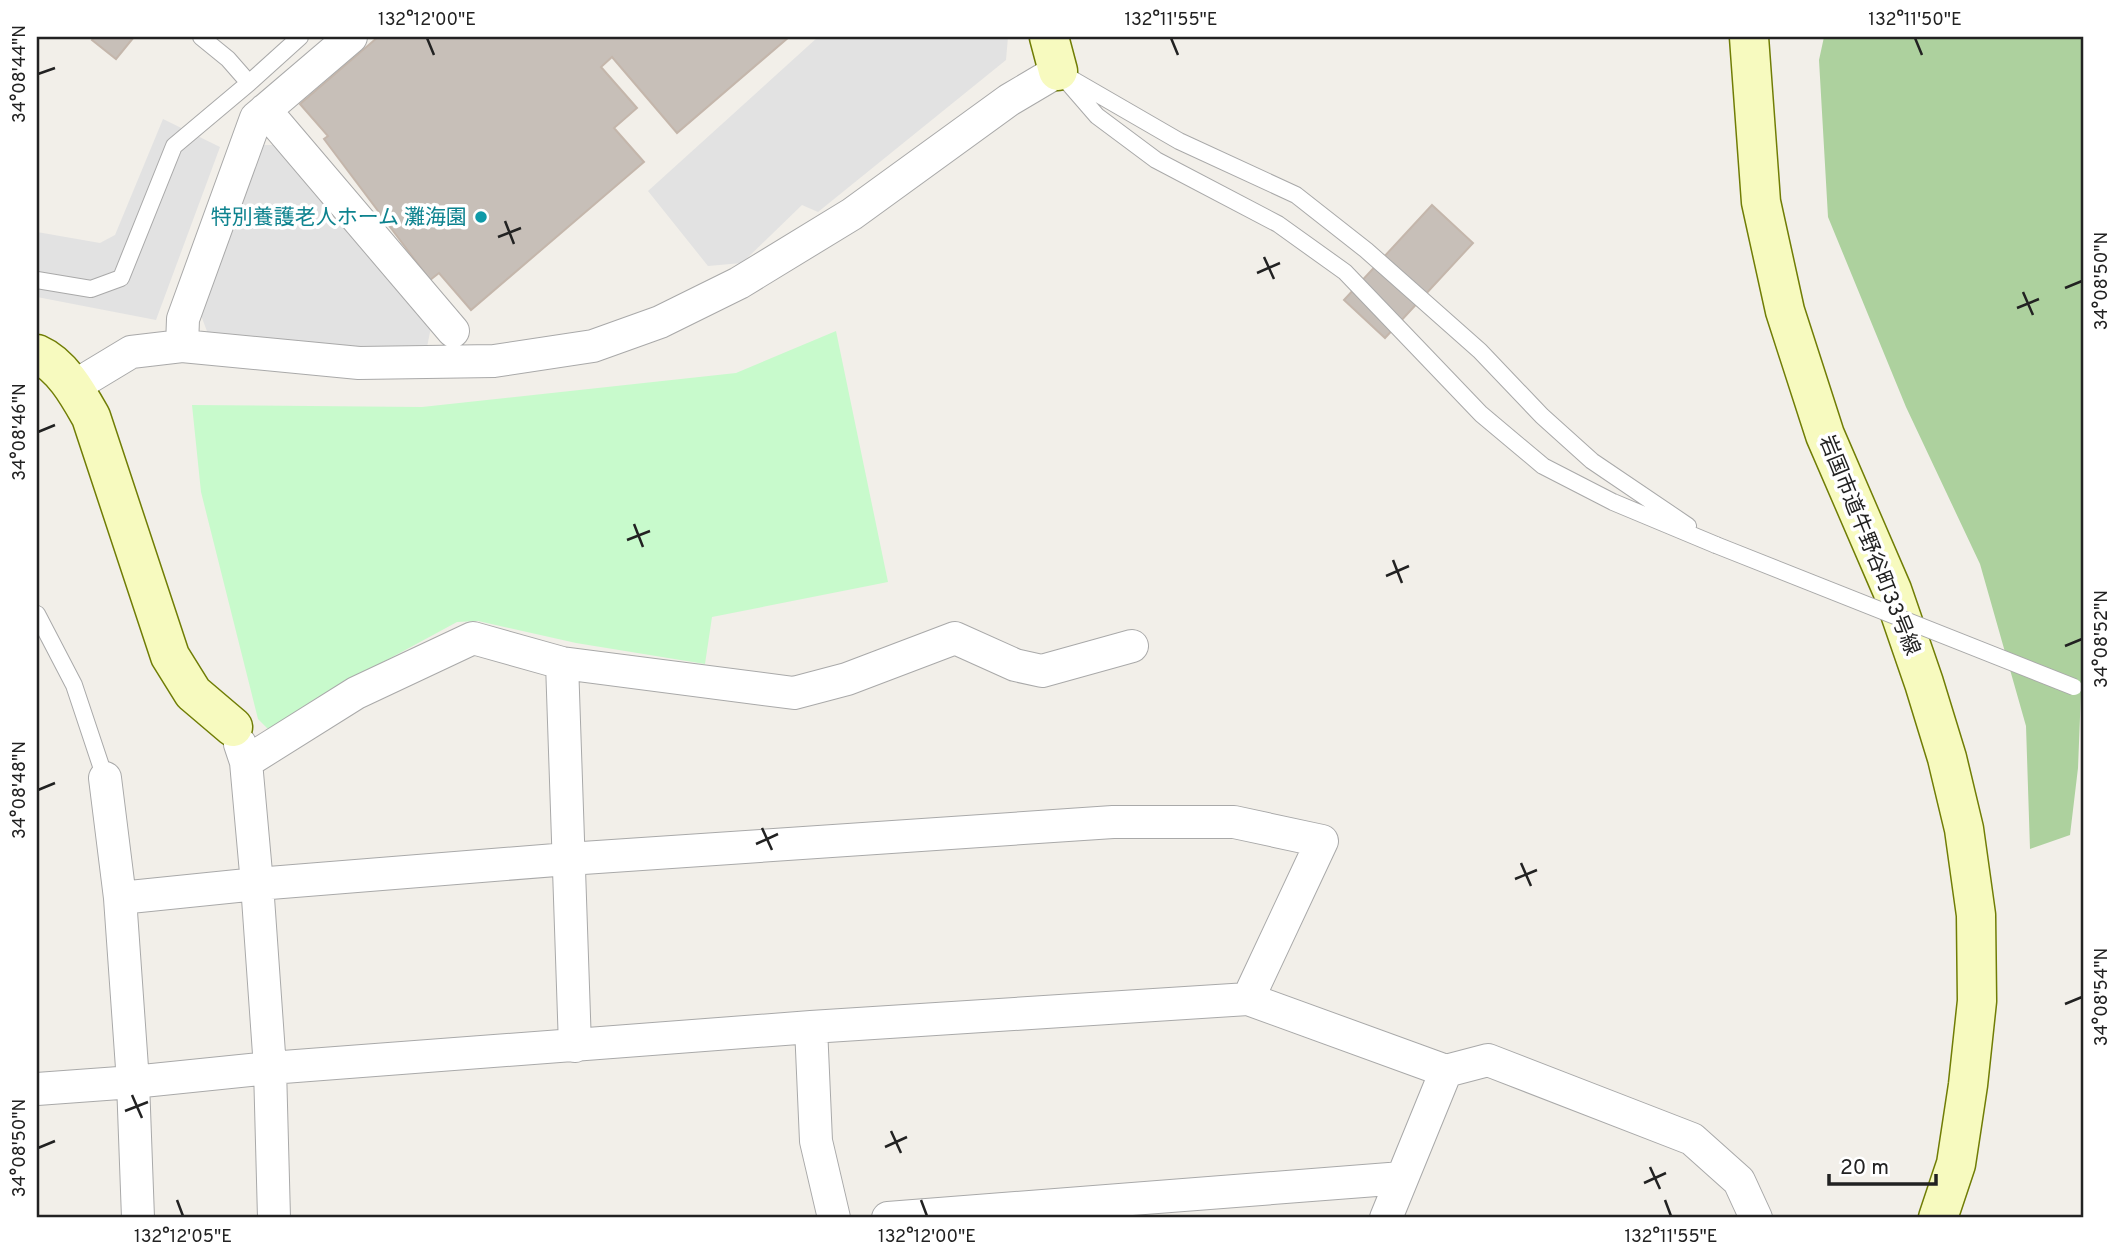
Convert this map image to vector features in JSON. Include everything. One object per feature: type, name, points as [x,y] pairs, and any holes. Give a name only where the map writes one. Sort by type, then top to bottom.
[{"type":"street","points":[[182,346],[183,319],[256,118],[351,37]]},
{"type":"street","name":"岩国市道牛野谷町33号線","points":[[1749,37],[1760,202],[1785,311],[1825,435],[1892,590],[1947,758],[1964,829],[1976,915],[1977,1001],[1956,1164],[1938,1218]]},
{"type":"street","points":[[73,387],[131,352],[182,346],[359,363],[494,361],[593,346],[660,322],[739,283],[852,214],[1009,100],[1054,54]]},
{"type":"street","points":[[265,110],[453,331]]},
{"type":"street","points":[[37,354],[46,358],[73,387],[91,417],[170,656],[193,693],[233,726],[246,762],[270,1068],[274,1218]]},
{"type":"street","points":[[246,762],[356,693],[474,638],[562,663],[793,693],[847,678],[955,638],[1015,665],[1042,671],[1132,646]]},
{"type":"street","points":[[562,663],[575,1046]]},
{"type":"street","points":[[106,778],[120,898],[133,1082],[138,1218]]},
{"type":"street","points":[[120,898],[568,859],[1113,822],[1234,822],[1322,841],[1248,999]]},
{"type":"street","points":[[37,1089],[270,1068],[811,1027],[1248,999],[1446,1071],[1488,1060],[1692,1139],[1739,1181],[1756,1218]]},
{"type":"street","points":[[811,1027],[816,1141],[834,1218]]},
{"type":"street","points":[[1387,1218],[1446,1071]]},
{"type":"street","points":[[888,1218],[1402,1178]]},
{"type":"lane","points":[[201,37],[228,59],[249,83]]},
{"type":"lane","points":[[37,280],[91,289],[121,278],[174,146],[300,37]]},
{"type":"lane","points":[[1054,54],[1179,141],[1296,195],[1366,250],[1480,351],[1542,416],[1592,461],[1716,545]]},
{"type":"lane","points":[[1054,54],[1097,116],[1156,160],[1278,224],[1345,272],[1481,414],[1543,466],[1613,502],[1716,545],[2079,689]]},
{"type":"lane","points":[[37,614],[74,685],[106,778]]},
{"type":"green space","points":[[1824,37],[2083,37],[2083,641],[2078,768],[2070,835],[2030,849],[2026,726],[1980,564],[1906,407],[1828,217],[1819,60]]},
{"type":"green space","points":[[836,331],[888,582],[712,617],[705,664],[576,643],[478,621],[457,622],[313,700],[270,731],[258,719],[201,492],[192,405],[422,407],[736,373]]},
{"type":"shaded area","points":[[818,37],[1008,37],[1006,60],[818,212],[802,205],[742,263],[708,266],[648,191]]},
{"type":"shaded area","points":[[163,119],[220,147],[156,320],[37,297],[37,232],[100,243],[115,235]]},
{"type":"shaded area","points":[[256,145],[274,145],[431,327],[426,352],[349,351],[208,334],[199,310]]},
{"type":"building","points":[[94,37],[134,37],[116,59],[92,40]]},
{"type":"building","name":"特別養護老人ホーム 灘海園","points":[[378,37],[789,37],[677,133],[612,57],[601,67],[637,108],[614,128],[644,162],[471,310],[439,273],[430,280],[324,139],[328,136],[300,104]]},
{"type":"building","points":[[1432,205],[1473,243],[1385,338],[1344,300]]},
{"type":"place","name":"特別養護老人ホーム 灘海園","points":[[481,217]]}]
